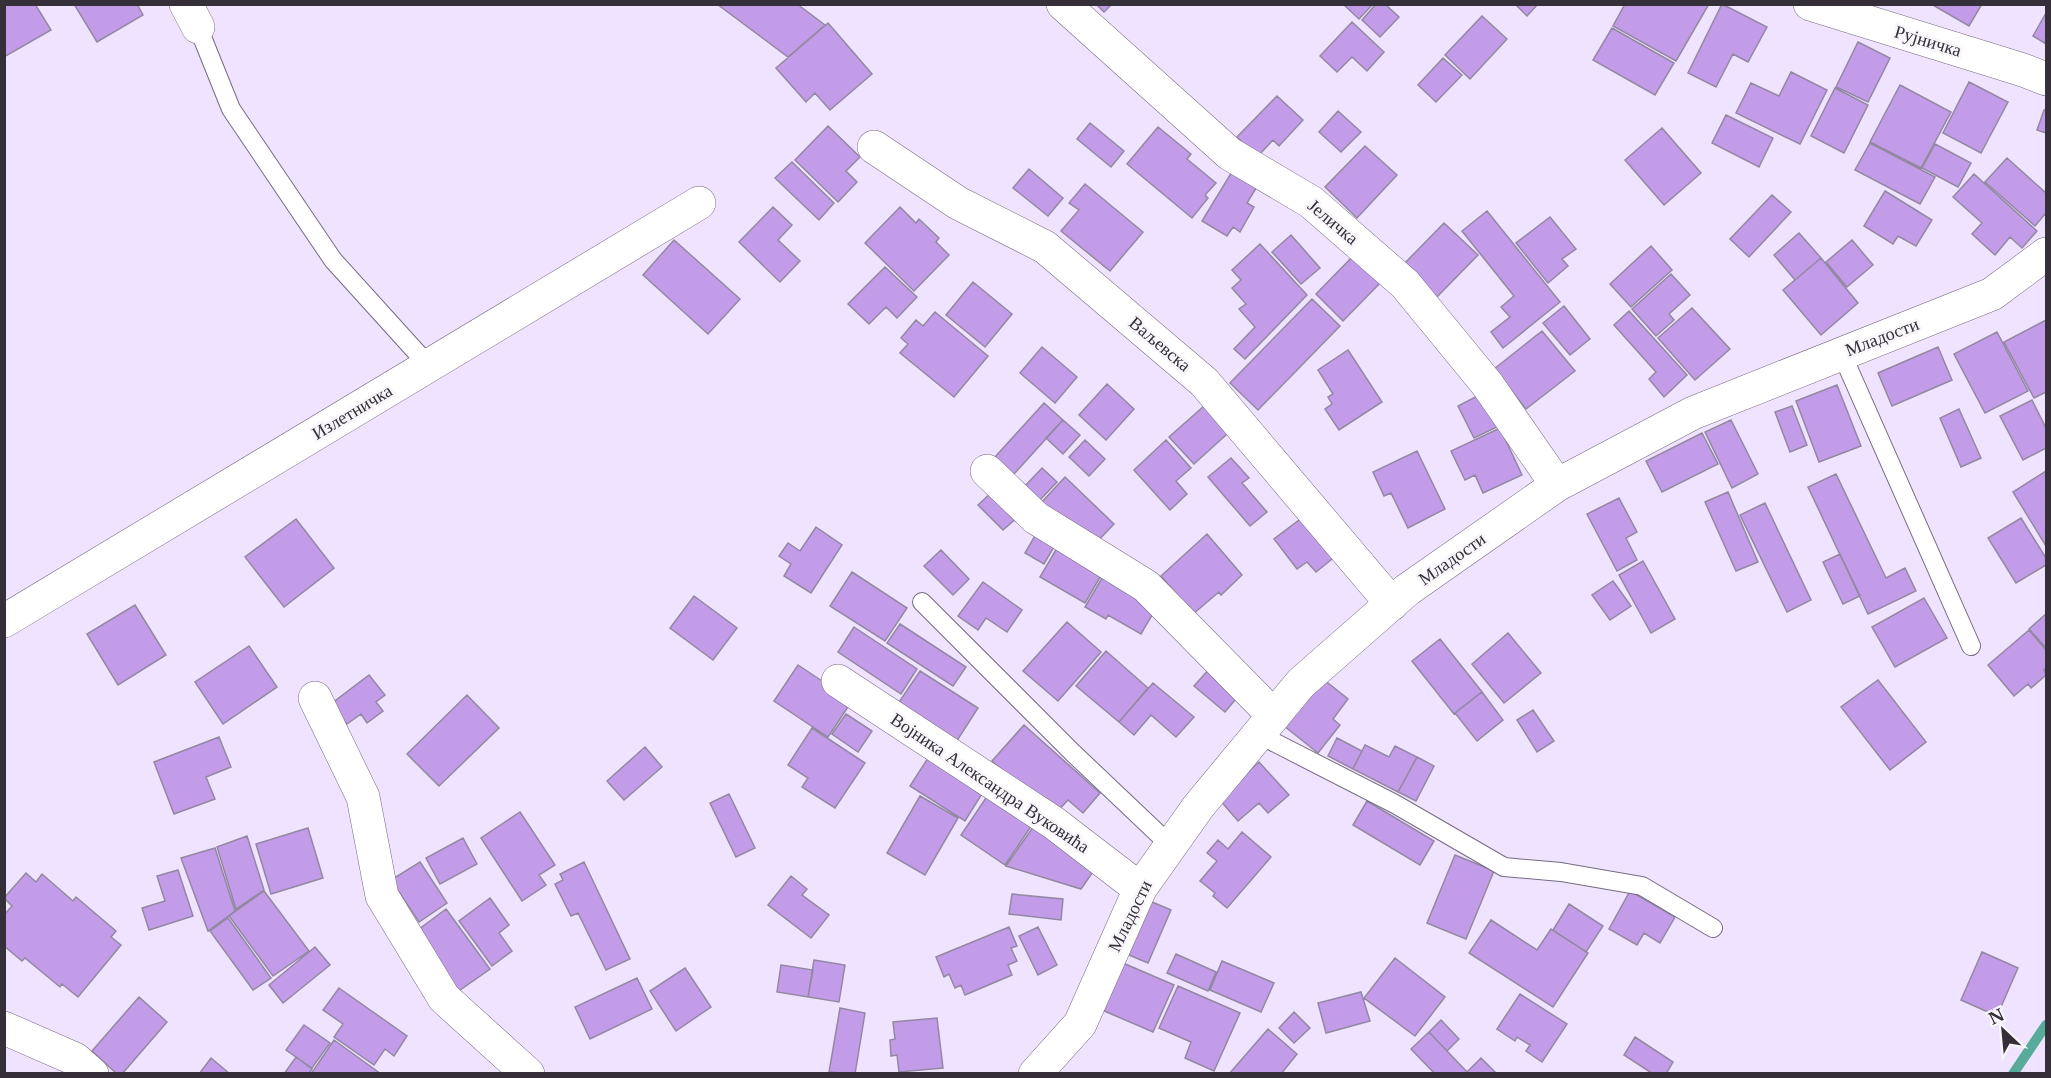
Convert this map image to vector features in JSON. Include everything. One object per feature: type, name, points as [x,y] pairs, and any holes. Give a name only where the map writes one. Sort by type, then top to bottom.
[{"type":"street","name":"Јеличка","points":[[1063,4],[1230,154],[1311,202],[1405,284],[1487,384],[1557,485]]},
{"type":"street","name":"Рујничка","points":[[1810,4],[2046,79]]},
{"type":"street","name":"Ваљевска","points":[[874,147],[958,203],[1045,247],[1204,382],[1392,604]]},
{"type":"street","name":"Излетничка","points":[[4,621],[699,203]]},
{"type":"street","name":"Младости","points":[[1035,1074],[1080,1024],[1140,889],[1198,807],[1301,683],[1407,590],[1557,485],[1693,413],[1841,352],[1992,294],[2046,254]]},
{"type":"street","points":[[987,471],[1036,518],[1146,586],[1266,725]]},
{"type":"street","name":"Војника Александра Вуковића","points":[[838,681],[1054,823],[1140,889]]},
{"type":"street","points":[[315,698],[363,797],[382,896],[444,999],[528,1074]]},
{"type":"street","points":[[4,1028],[75,1059],[92,1074]]},
{"type":"lane","points":[[192,16],[231,109],[333,260],[429,366]]},
{"type":"lane","points":[[1841,352],[1971,646]]},
{"type":"lane","points":[[922,602],[1073,753],[1171,846]]},
{"type":"lane","points":[[1266,725],[1503,867],[1561,872],[1642,886],[1713,928]]},
{"type":"building","points":[[4,4],[35,4],[51,30],[4,57]]},
{"type":"building","points":[[74,4],[137,4],[143,15],[97,42]]},
{"type":"building","points":[[717,4],[797,4],[825,25],[788,57]]},
{"type":"building","points":[[1096,4],[1112,4],[1104,12]]},
{"type":"building","points":[[1343,4],[1373,4],[1359,19]]},
{"type":"building","points":[[1376,4],[1385,4],[1399,17],[1380,37],[1362,20]]},
{"type":"building","points":[[1515,4],[1538,4],[1527,16]]},
{"type":"building","points":[[1625,4],[1709,4],[1676,61],[1613,26]]},
{"type":"building","points":[[1722,4],[1767,27],[1748,62],[1733,54],[1716,87],[1688,73]]},
{"type":"building","points":[[1931,4],[1982,4],[1969,26]]},
{"type":"building","points":[[2046,13],[2046,44],[2033,36]]},
{"type":"building","points":[[1482,16],[1507,39],[1470,79],[1445,55]]},
{"type":"building","points":[[1352,22],[1384,52],[1367,71],[1352,57],[1337,72],[1320,56]]},
{"type":"building","points":[[828,23],[872,74],[830,110],[815,93],[806,102],[776,68]]},
{"type":"building","points":[[1612,28],[1674,63],[1655,95],[1593,60]]},
{"type":"building","points":[[1858,42],[1890,58],[1868,102],[1836,87]]},
{"type":"building","points":[[1443,58],[1462,75],[1436,102],[1418,85]]},
{"type":"building","points":[[1791,72],[1827,90],[1800,144],[1736,113],[1751,83],[1779,96]]},
{"type":"building","points":[[1969,82],[2008,102],[1981,153],[1943,133]]},
{"type":"building","points":[[1900,85],[1951,112],[1921,168],[1870,142]]},
{"type":"building","points":[[1835,88],[1868,105],[1844,153],[1811,136]]},
{"type":"building","points":[[1277,96],[1303,120],[1279,146],[1273,140],[1257,157],[1237,137]]},
{"type":"building","points":[[2044,110],[2046,111],[2046,133],[2037,130]]},
{"type":"building","points":[[1338,111],[1361,132],[1341,152],[1319,132]]},
{"type":"building","points":[[1726,115],[1773,138],[1759,167],[1712,143]]},
{"type":"building","points":[[1090,123],[1124,151],[1111,167],[1077,139]]},
{"type":"building","points":[[828,126],[860,157],[846,171],[857,182],[838,202],[795,160]]},
{"type":"building","points":[[1158,127],[1191,154],[1187,159],[1216,183],[1205,195],[1208,198],[1192,218],[1127,164]]},
{"type":"building","points":[[1662,128],[1701,173],[1664,205],[1625,160]]},
{"type":"building","points":[[1870,143],[1935,177],[1920,204],[1855,170]]},
{"type":"building","points":[[1935,144],[1971,163],[1958,187],[1922,168]]},
{"type":"building","points":[[1365,146],[1397,175],[1357,218],[1325,187]]},
{"type":"building","points":[[2007,158],[2046,193],[2046,213],[2035,226],[1985,182]]},
{"type":"building","points":[[792,162],[834,203],[819,220],[775,178]]},
{"type":"building","points":[[1029,169],[1063,198],[1048,216],[1013,188]]},
{"type":"building","points":[[1233,170],[1258,185],[1247,203],[1254,207],[1240,232],[1233,227],[1227,236],[1202,221]]},
{"type":"building","points":[[1974,174],[2037,231],[2022,248],[2010,237],[1995,255],[1972,234],[1982,223],[1953,197]]},
{"type":"building","points":[[1085,184],[1143,232],[1110,271],[1061,231],[1079,210],[1069,203]]},
{"type":"building","points":[[1885,191],[1932,220],[1916,246],[1898,236],[1893,244],[1864,226]]},
{"type":"building","points":[[1772,195],[1791,212],[1749,257],[1730,239]]},
{"type":"building","points":[[773,207],[792,225],[778,240],[800,261],[780,282],[739,242]]},
{"type":"building","points":[[900,207],[916,223],[919,219],[939,238],[936,242],[949,255],[914,291],[865,243]]},
{"type":"building","points":[[1487,211],[1560,302],[1503,348],[1491,332],[1510,317],[1501,307],[1514,296],[1462,231]]},
{"type":"building","points":[[1550,217],[1576,249],[1562,259],[1568,266],[1548,283],[1516,243]]},
{"type":"building","points":[[1444,223],[1478,255],[1435,299],[1401,267]]},
{"type":"building","points":[[1799,233],[1821,258],[1795,280],[1774,255]]},
{"type":"building","points":[[1291,235],[1320,268],[1301,284],[1272,252]]},
{"type":"building","points":[[674,240],[740,299],[708,334],[643,275]]},
{"type":"building","points":[[1852,240],[1873,265],[1847,287],[1826,262]]},
{"type":"building","points":[[1260,244],[1307,295],[1245,359],[1234,349],[1255,327],[1239,309],[1246,304],[1232,288],[1241,280],[1232,270]]},
{"type":"building","points":[[1651,246],[1672,270],[1631,307],[1610,284]]},
{"type":"building","points":[[1358,251],[1386,277],[1343,321],[1316,294]]},
{"type":"building","points":[[1821,258],[1858,303],[1821,335],[1783,290]]},
{"type":"building","points":[[885,267],[917,297],[897,318],[886,307],[869,324],[848,304]]},
{"type":"building","points":[[1671,274],[1690,295],[1669,314],[1674,320],[1656,336],[1632,309]]},
{"type":"building","points":[[973,282],[1012,314],[985,347],[946,315]]},
{"type":"building","points":[[1312,299],[1340,326],[1258,410],[1230,383]]},
{"type":"building","points":[[1564,306],[1590,339],[1570,355],[1543,323]]},
{"type":"building","points":[[1692,308],[1730,349],[1695,380],[1658,338]]},
{"type":"building","points":[[1629,311],[1687,375],[1664,397],[1649,379],[1656,372],[1614,325]]},
{"type":"building","points":[[935,312],[988,356],[954,397],[900,353],[908,344],[901,338],[916,320],[923,326]]},
{"type":"building","points":[[2046,320],[2046,392],[2034,398],[2004,342]]},
{"type":"building","points":[[1542,331],[1575,371],[1526,409],[1494,369]]},
{"type":"building","points":[[1997,332],[2028,391],[1985,413],[1954,354]]},
{"type":"building","points":[[1042,347],[1077,377],[1055,403],[1020,373]]},
{"type":"building","points":[[1938,347],[1952,380],[1892,406],[1878,373]]},
{"type":"building","points":[[1348,350],[1382,402],[1339,430],[1325,409],[1332,404],[1328,397],[1333,394],[1318,370]]},
{"type":"building","points":[[1107,384],[1134,409],[1106,440],[1079,415]]},
{"type":"building","points":[[1837,385],[1861,446],[1819,462],[1796,401]]},
{"type":"building","points":[[1481,394],[1497,427],[1474,438],[1458,406]]},
{"type":"building","points":[[1213,398],[1237,425],[1194,464],[1169,437]]},
{"type":"building","points":[[2032,400],[2046,428],[2046,448],[2023,460],[2000,416]]},
{"type":"building","points":[[1044,403],[1063,420],[1014,474],[995,457]]},
{"type":"building","points":[[1792,406],[1807,445],[1790,452],[1775,412]]},
{"type":"building","points":[[1959,409],[1981,458],[1961,467],[1940,418]]},
{"type":"building","points":[[1063,420],[1080,435],[1063,454],[1046,438]]},
{"type":"building","points":[[1731,420],[1758,474],[1732,488],[1705,432]]},
{"type":"building","points":[[1500,428],[1522,475],[1483,493],[1475,475],[1465,480],[1451,451]]},
{"type":"building","points":[[1702,433],[1718,464],[1662,492],[1646,461]]},
{"type":"building","points":[[1085,440],[1105,459],[1089,476],[1069,457]]},
{"type":"building","points":[[1166,440],[1191,468],[1176,481],[1187,494],[1170,510],[1134,470]]},
{"type":"building","points":[[1417,451],[1445,509],[1408,528],[1391,493],[1384,496],[1373,472]]},
{"type":"building","points":[[1231,458],[1249,478],[1242,483],[1267,512],[1250,526],[1208,477]]},
{"type":"building","points":[[1042,468],[1057,482],[1040,500],[1025,486]]},
{"type":"building","points":[[2046,471],[2046,546],[2013,492]]},
{"type":"building","points":[[1836,474],[1886,578],[1905,568],[1916,591],[1868,614],[1808,487]]},
{"type":"building","points":[[1065,477],[1114,524],[1094,545],[1041,503]]},
{"type":"building","points":[[993,491],[1018,517],[1003,530],[978,505]]},
{"type":"building","points":[[1728,492],[1758,562],[1736,571],[1705,502]]},
{"type":"building","points":[[1619,498],[1637,532],[1626,538],[1637,560],[1617,571],[1587,514]]},
{"type":"building","points":[[1765,503],[1811,600],[1787,612],[1740,515]]},
{"type":"building","points":[[1311,511],[1342,551],[1316,572],[1307,562],[1297,569],[1274,539]]},
{"type":"building","points":[[2021,518],[2046,558],[2046,565],[2016,583],[1988,538]]},
{"type":"building","points":[[296,519],[334,568],[284,607],[245,557]]},
{"type":"building","points":[[816,527],[842,545],[811,593],[784,576],[791,564],[779,556],[788,543],[800,551]]},
{"type":"building","points":[[1036,534],[1055,545],[1044,564],[1025,553]]},
{"type":"building","points":[[1207,534],[1242,575],[1221,595],[1219,592],[1193,614],[1161,576]]},
{"type":"building","points":[[1057,548],[1102,574],[1085,603],[1040,577]]},
{"type":"building","points":[[941,550],[969,579],[953,595],[924,566]]},
{"type":"building","points":[[1840,554],[1860,596],[1843,604],[1823,562]]},
{"type":"building","points":[[1643,561],[1675,619],[1651,633],[1619,575]]},
{"type":"building","points":[[852,572],[907,608],[885,641],[830,606]]},
{"type":"building","points":[[1105,573],[1158,605],[1141,634],[1108,615],[1106,619],[1085,607]]},
{"type":"building","points":[[1613,581],[1631,606],[1610,620],[1592,595]]},
{"type":"building","points":[[983,582],[1022,610],[1007,632],[986,618],[978,630],[958,616]]},
{"type":"building","points":[[694,596],[737,628],[713,660],[670,628]]},
{"type":"building","points":[[1924,598],[1947,638],[1895,667],[1872,627]]},
{"type":"building","points":[[135,605],[166,655],[118,685],[87,634]]},
{"type":"building","points":[[2046,614],[2046,648],[2029,629]]},
{"type":"building","points":[[1067,622],[1101,652],[1058,701],[1023,671]]},
{"type":"building","points":[[900,624],[966,667],[953,686],[887,643]]},
{"type":"building","points":[[854,627],[917,669],[901,694],[838,652]]},
{"type":"building","points":[[2029,630],[2046,650],[2044,670],[2046,675],[2031,688],[2028,684],[2014,696],[1988,665]]},
{"type":"building","points":[[1508,633],[1541,673],[1504,703],[1472,664]]},
{"type":"building","points":[[1440,639],[1482,692],[1454,714],[1412,661]]},
{"type":"building","points":[[249,646],[277,687],[223,724],[195,682]]},
{"type":"building","points":[[1106,651],[1148,688],[1119,722],[1076,686]]},
{"type":"building","points":[[798,665],[852,701],[828,737],[774,701]]},
{"type":"building","points":[[1210,668],[1240,694],[1225,712],[1194,686]]},
{"type":"building","points":[[920,671],[978,708],[951,750],[893,711]]},
{"type":"building","points":[[369,675],[385,695],[376,702],[383,711],[367,723],[361,714],[347,724],[331,704]]},
{"type":"building","points":[[1323,679],[1348,699],[1333,719],[1340,725],[1318,753],[1284,726]]},
{"type":"building","points":[[1878,680],[1926,742],[1890,770],[1841,707]]},
{"type":"building","points":[[1153,683],[1194,717],[1176,737],[1151,715],[1134,735],[1119,722]]},
{"type":"building","points":[[1482,692],[1503,720],[1477,741],[1455,713]]},
{"type":"building","points":[[467,695],[499,728],[439,786],[407,754]]},
{"type":"building","points":[[1533,710],[1554,741],[1537,752],[1517,720]]},
{"type":"building","points":[[846,714],[872,731],[858,752],[832,734]]},
{"type":"building","points":[[1024,725],[1100,793],[1083,813],[1068,800],[1053,816],[992,761]]},
{"type":"building","points":[[812,728],[865,763],[835,808],[802,787],[808,778],[788,765]]},
{"type":"building","points":[[219,737],[231,767],[206,777],[215,799],[174,814],[154,762]]},
{"type":"building","points":[[1337,738],[1362,751],[1353,769],[1328,756]]},
{"type":"building","points":[[1365,745],[1389,757],[1395,746],[1417,757],[1398,792],[1353,769]]},
{"type":"building","points":[[645,747],[662,767],[624,800],[607,781]]},
{"type":"building","points":[[930,755],[985,789],[965,821],[910,786]]},
{"type":"building","points":[[1417,757],[1434,766],[1416,801],[1398,792]]},
{"type":"building","points":[[1259,762],[1289,795],[1268,813],[1259,803],[1238,821],[1219,799]]},
{"type":"building","points":[[990,792],[1034,822],[1005,865],[961,835]]},
{"type":"building","points":[[729,794],[755,848],[736,857],[710,803]]},
{"type":"building","points":[[920,796],[958,818],[925,875],[887,853]]},
{"type":"building","points":[[1367,801],[1434,841],[1420,865],[1353,825]]},
{"type":"building","points":[[520,812],[555,865],[539,875],[546,885],[522,901],[481,838]]},
{"type":"building","points":[[1036,823],[1097,866],[1081,889],[1006,866]]},
{"type":"building","points":[[308,828],[323,878],[271,894],[256,844]]},
{"type":"building","points":[[1242,832],[1271,857],[1227,908],[1213,896],[1215,893],[1200,881],[1217,861],[1207,853],[1218,840],[1228,849]]},
{"type":"building","points":[[247,836],[264,890],[236,909],[217,847]]},
{"type":"building","points":[[463,838],[477,864],[440,884],[426,858]]},
{"type":"building","points":[[215,848],[235,911],[208,931],[181,858]]},
{"type":"building","points":[[1455,855],[1494,871],[1466,939],[1427,923]]},
{"type":"building","points":[[420,862],[447,903],[419,922],[391,880]]},
{"type":"building","points":[[584,862],[630,959],[606,970],[578,913],[571,916],[555,884],[563,880],[560,874]]},
{"type":"building","points":[[178,870],[193,916],[149,930],[142,908],[165,901],[157,876]]},
{"type":"building","points":[[26,873],[36,882],[42,874],[73,901],[76,897],[116,931],[111,937],[121,945],[78,997],[62,984],[60,987],[25,958],[22,961],[4,946],[4,915],[12,906],[4,898]]},
{"type":"building","points":[[791,876],[807,889],[802,895],[829,915],[811,938],[768,905]]},
{"type":"building","points":[[264,891],[309,951],[273,976],[229,916]]},
{"type":"building","points":[[1630,891],[1675,917],[1660,943],[1644,933],[1637,945],[1609,929]]},
{"type":"building","points":[[1012,894],[1063,899],[1061,920],[1009,914]]},
{"type":"building","points":[[490,898],[509,925],[499,933],[512,951],[492,966],[459,921]]},
{"type":"building","points":[[1145,899],[1171,910],[1148,963],[1122,952]]},
{"type":"building","points":[[1569,904],[1603,926],[1586,952],[1553,930]]},
{"type":"building","points":[[446,909],[490,969],[453,995],[410,936]]},
{"type":"building","points":[[228,918],[271,978],[253,990],[210,931]]},
{"type":"building","points":[[1491,920],[1537,950],[1551,929],[1588,953],[1553,1007],[1469,953]]},
{"type":"building","points":[[1009,927],[1017,946],[1011,948],[1017,961],[1008,965],[1012,975],[965,995],[961,985],[955,988],[949,974],[944,977],[936,957]]},
{"type":"building","points":[[1038,927],[1057,965],[1038,975],[1019,936]]},
{"type":"building","points":[[315,947],[330,965],[283,1003],[269,985]]},
{"type":"building","points":[[1982,952],[2018,968],[1997,1016],[1961,1000]]},
{"type":"building","points":[[1176,954],[1216,972],[1208,991],[1167,973]]},
{"type":"building","points":[[1395,958],[1445,997],[1415,1036],[1364,998]]},
{"type":"building","points":[[814,960],[845,965],[839,1002],[808,997]]},
{"type":"building","points":[[1116,960],[1174,985],[1153,1032],[1095,1007]]},
{"type":"building","points":[[1222,961],[1274,983],[1261,1012],[1210,990]]},
{"type":"building","points":[[781,965],[813,970],[808,997],[777,992]]},
{"type":"building","points":[[685,968],[711,1007],[676,1031],[650,991]]},
{"type":"building","points":[[637,978],[652,1009],[590,1039],[575,1007]]},
{"type":"building","points":[[1178,986],[1240,1013],[1214,1071],[1185,1058],[1191,1042],[1159,1028]]},
{"type":"building","points":[[339,988],[407,1036],[394,1056],[385,1049],[374,1065],[334,1037],[343,1024],[323,1010]]},
{"type":"building","points":[[1361,992],[1370,1021],[1326,1033],[1318,1003]]},
{"type":"building","points":[[1520,994],[1567,1024],[1542,1062],[1526,1051],[1530,1045],[1517,1037],[1515,1041],[1497,1029]]},
{"type":"building","points":[[139,997],[167,1022],[122,1074],[117,1074],[92,1051]]},
{"type":"building","points":[[840,1008],[865,1013],[855,1074],[829,1072]]},
{"type":"building","points":[[1294,1012],[1310,1028],[1294,1043],[1279,1028]]},
{"type":"building","points":[[937,1018],[943,1068],[899,1072],[897,1055],[891,1056],[890,1040],[895,1039],[893,1022]]},
{"type":"building","points":[[1441,1020],[1459,1039],[1447,1051],[1429,1032]]},
{"type":"building","points":[[304,1025],[330,1043],[312,1068],[286,1050]]},
{"type":"building","points":[[1268,1029],[1297,1054],[1281,1074],[1229,1074]]},
{"type":"building","points":[[1429,1032],[1469,1074],[1435,1074],[1411,1049]]},
{"type":"building","points":[[1635,1037],[1673,1062],[1666,1074],[1653,1074],[1624,1055]]},
{"type":"building","points":[[334,1040],[381,1074],[311,1074]]},
{"type":"building","points":[[296,1057],[312,1069],[309,1074],[284,1074]]},
{"type":"building","points":[[211,1058],[230,1074],[199,1074]]},
{"type":"building","points":[[1481,1058],[1497,1074],[1469,1074],[1467,1072]]},
{"type":"waterway","points":[[2013,1074],[2046,1025]]}]
